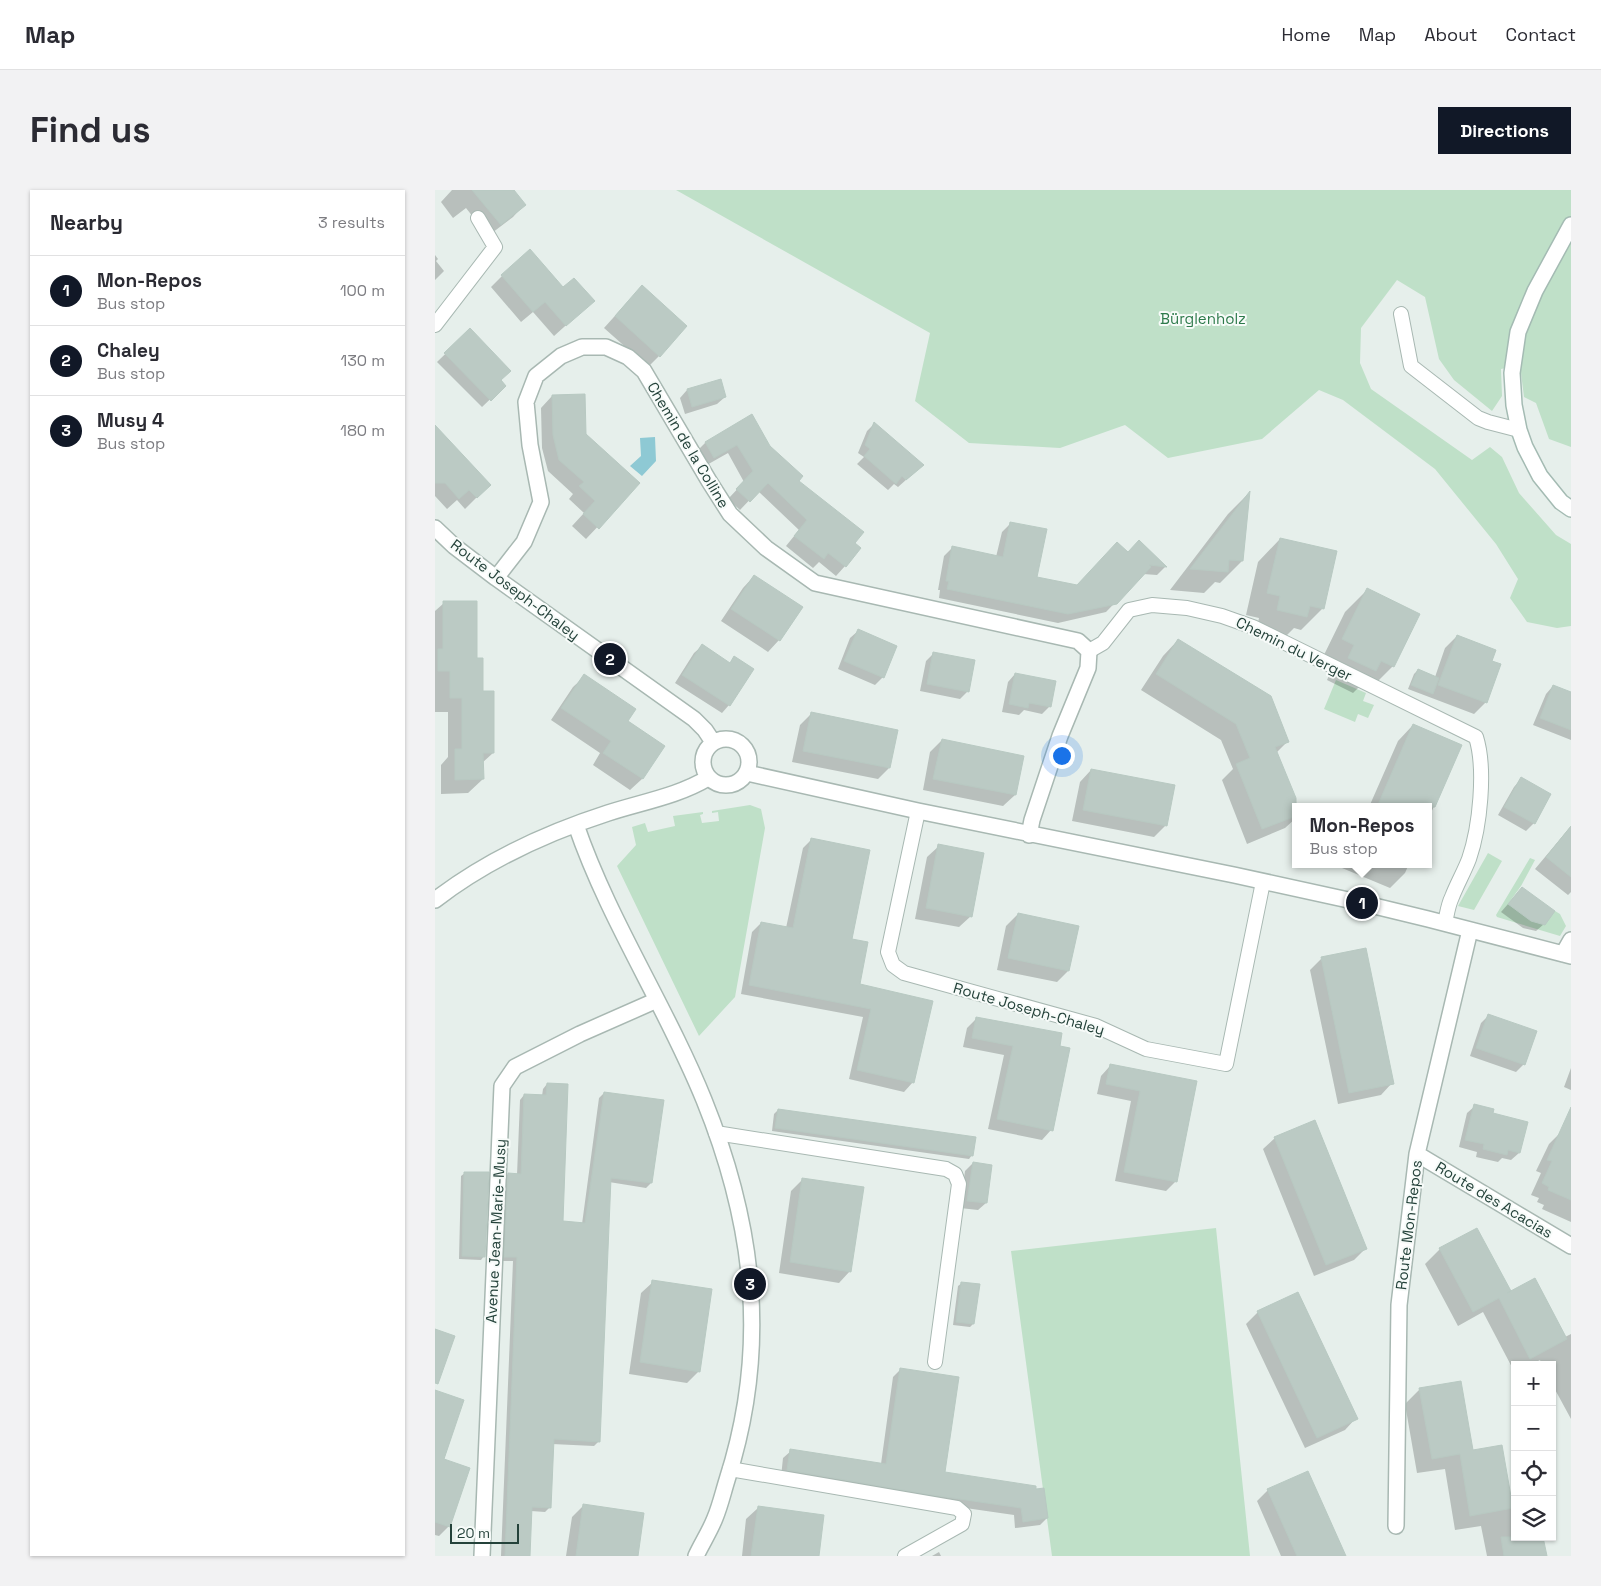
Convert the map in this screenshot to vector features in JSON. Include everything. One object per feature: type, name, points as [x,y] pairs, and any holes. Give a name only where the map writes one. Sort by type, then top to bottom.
[{"type":"street","points":[[1571,225],[1535,291],[1518,332],[1512,373],[1514,405],[1525,447],[1540,476],[1561,502],[1571,509]]},
{"type":"street","name":"Chemin de la Colline","points":[[496,578],[524,542],[541,502],[529,445],[526,402],[536,376],[561,356],[582,347],[606,347],[628,357],[644,371],[730,514],[766,548],[815,583],[1078,642],[1089,651]]},
{"type":"street","name":"Route Joseph-Chaley","points":[[435,528],[454,546],[496,578],[694,719],[713,742]]},
{"type":"street","points":[[1029,834],[1061,736],[1088,668],[1089,651]]},
{"type":"street","points":[[728,738],[735,740],[747,750],[749,766],[747,773],[743,779],[729,786],[714,782],[708,778],[703,766],[702,759],[704,753],[713,742],[720,739],[728,738]]},
{"type":"street","points":[[747,773],[918,811],[1263,882],[1445,923],[1567,955],[1571,940]]},
{"type":"street","points":[[435,900],[484,866],[520,847],[576,825],[694,787],[708,778]]},
{"type":"street","points":[[576,825],[584,848],[627,943],[657,1000],[704,1099],[733,1181],[742,1225],[749,1272],[752,1312],[748,1388],[730,1469],[715,1517],[696,1556]]},
{"type":"street","name":"Route Mon-Repos","points":[[1396,1526],[1399,1305],[1417,1154],[1470,930]]},
{"type":"street","name":"Avenue Jean-Marie-Musy","points":[[482,1556],[502,1086],[515,1067],[580,1034],[657,1000]]},
{"type":"street","name":"Route des Acacias","points":[[1417,1154],[1571,1246]]},
{"type":"lane","points":[[435,326],[495,247],[478,218]]},
{"type":"lane","points":[[1401,314],[1411,366],[1478,418],[1519,430]]},
{"type":"lane","name":"Chemin du Verger","points":[[1089,651],[1103,643],[1129,610],[1152,606],[1187,608],[1253,627],[1476,737],[1480,750],[1480,795],[1474,840],[1469,860],[1451,898],[1445,923]]},
{"type":"lane","name":"Route Joseph-Chaley","points":[[918,811],[888,952],[893,965],[904,973],[1096,1026],[1146,1049],[1175,1056],[1226,1064],[1263,882]]},
{"type":"lane","points":[[716,1133],[945,1168],[955,1174],[959,1184],[935,1362]]},
{"type":"lane","points":[[730,1469],[957,1508],[965,1514],[962,1524],[905,1556]]},
{"type":"green space","name":"Bürglenholz","points":[[676,190],[1571,190],[1571,447],[1549,439],[1536,403],[1524,397],[1520,365],[1501,369],[1502,396],[1492,411],[1454,380],[1439,359],[1425,297],[1397,280],[1361,328],[1360,363],[1371,389],[1472,460],[1490,447],[1502,457],[1519,493],[1556,535],[1571,544],[1571,626],[1557,628],[1527,622],[1510,598],[1518,579],[1496,544],[1435,469],[1343,400],[1319,390],[1262,439],[1168,458],[1125,425],[1060,448],[969,443],[915,401],[930,333]]},
{"type":"green space","points":[[1336,680],[1366,693],[1363,701],[1374,705],[1368,718],[1358,714],[1355,722],[1324,709]]},
{"type":"green space","points":[[750,805],[761,809],[765,828],[735,997],[699,1036],[617,866],[636,845],[632,827],[645,823],[648,832],[675,826],[673,816],[703,812],[700,815],[702,823],[719,821],[718,812],[712,813],[712,811]]},
{"type":"green space","points":[[1488,853],[1502,861],[1474,910],[1458,906]]},
{"type":"green space","points":[[1530,858],[1535,860],[1521,886],[1508,904],[1555,911],[1560,914],[1566,926],[1560,936],[1497,917],[1496,915]]},
{"type":"green space","points":[[1216,1228],[1250,1556],[1052,1556],[1011,1251]]},
{"type":"water","points":[[655,437],[656,461],[642,476],[630,466],[641,456],[640,438]]},
{"type":"building","points":[[472,190],[514,190],[526,205],[501,225]]},
{"type":"building","points":[[530,249],[563,287],[574,278],[595,301],[566,326],[545,302],[533,312],[501,275]]},
{"type":"building","points":[[642,285],[687,326],[660,357],[615,316]]},
{"type":"building","points":[[470,328],[511,371],[501,380],[506,386],[491,401],[444,353]]},
{"type":"building","points":[[721,379],[726,397],[692,407],[687,389]]},
{"type":"building","points":[[585,394],[586,434],[640,483],[599,529],[583,514],[595,501],[579,486],[584,482],[559,460],[553,435],[552,395]]},
{"type":"building","points":[[752,414],[770,446],[803,476],[799,481],[864,532],[855,543],[861,548],[846,567],[828,553],[824,559],[794,536],[807,520],[768,483],[750,502],[736,489],[753,471],[737,445],[714,458],[705,442]]},
{"type":"building","points":[[874,422],[924,465],[906,480],[902,476],[896,484],[864,456],[870,449],[865,445]]},
{"type":"building","points":[[435,425],[491,485],[477,498],[469,490],[459,499],[445,483],[435,483]]},
{"type":"building","points":[[1250,491],[1243,561],[1229,560],[1228,572],[1190,569]]},
{"type":"building","points":[[1010,522],[1047,529],[1037,577],[1077,585],[1117,542],[1128,552],[1139,540],[1167,567],[1149,565],[1151,567],[1117,604],[1068,614],[947,589],[949,581],[946,581],[952,546],[1003,557]]},
{"type":"building","points":[[1280,538],[1337,551],[1324,609],[1310,606],[1307,617],[1277,610],[1280,596],[1267,593]]},
{"type":"building","points":[[754,575],[803,607],[780,641],[731,609]]},
{"type":"building","points":[[1367,588],[1420,614],[1394,667],[1381,661],[1376,671],[1348,658],[1354,645],[1342,639]]},
{"type":"building","points":[[443,601],[477,601],[477,658],[483,658],[483,691],[494,691],[494,753],[483,753],[484,779],[455,780],[455,749],[462,749],[462,698],[450,698],[450,671],[438,671],[438,649],[443,649]]},
{"type":"building","points":[[858,629],[897,646],[884,678],[844,661]]},
{"type":"building","points":[[1457,635],[1496,650],[1492,661],[1501,664],[1487,703],[1438,685]]},
{"type":"building","points":[[1178,639],[1271,696],[1289,742],[1275,747],[1296,798],[1296,803],[1292,803],[1292,818],[1262,829],[1236,764],[1250,758],[1236,724],[1156,674]]},
{"type":"building","points":[[702,644],[730,663],[734,656],[754,669],[730,706],[682,675]]},
{"type":"building","points":[[933,652],[975,660],[969,692],[927,684]]},
{"type":"building","points":[[1418,669],[1439,678],[1433,694],[1411,685]]},
{"type":"building","points":[[1015,673],[1056,681],[1051,707],[1029,703],[1028,708],[1009,704]]},
{"type":"building","points":[[584,674],[636,709],[628,721],[665,746],[643,779],[603,753],[611,741],[561,708]]},
{"type":"building","points":[[1553,685],[1571,692],[1571,730],[1540,718]]},
{"type":"building","points":[[811,712],[898,730],[890,768],[803,751]]},
{"type":"building","points":[[1413,724],[1462,745],[1435,807],[1432,807],[1432,803],[1379,803]]},
{"type":"building","points":[[942,739],[1024,756],[1016,795],[933,779]]},
{"type":"building","points":[[1091,769],[1175,785],[1167,826],[1083,810]]},
{"type":"building","points":[[1521,777],[1551,794],[1535,824],[1504,807]]},
{"type":"building","points":[[1571,826],[1571,877],[1546,857]]},
{"type":"building","points":[[811,838],[870,850],[852,939],[868,942],[860,984],[933,1001],[914,1083],[857,1070],[871,1009],[749,985],[761,922],[793,928]]},
{"type":"building","points":[[938,844],[984,853],[972,917],[926,908]]},
{"type":"building","points":[[1522,887],[1555,911],[1545,925],[1531,921],[1508,904]]},
{"type":"building","points":[[1018,913],[1079,926],[1069,971],[1008,958]]},
{"type":"building","points":[[1366,948],[1394,1084],[1349,1093],[1321,957]]},
{"type":"building","points":[[1488,1014],[1537,1031],[1525,1065],[1476,1048]]},
{"type":"building","points":[[976,1017],[1062,1033],[1060,1046],[1070,1048],[1053,1131],[997,1119],[1013,1046],[972,1038]]},
{"type":"building","points":[[1110,1064],[1197,1081],[1177,1182],[1124,1172],[1140,1091],[1106,1084]]},
{"type":"building","points":[[547,1083],[568,1084],[563,1221],[585,1223],[604,1092],[664,1100],[652,1183],[611,1178],[600,1442],[554,1439],[551,1508],[532,1507],[530,1556],[505,1556],[517,1257],[504,1257],[508,1173],[521,1174],[524,1094],[546,1095]]},
{"type":"building","points":[[1474,1104],[1494,1109],[1493,1113],[1528,1122],[1520,1153],[1508,1150],[1507,1155],[1483,1149],[1484,1144],[1465,1140]]},
{"type":"building","points":[[1571,1107],[1571,1200],[1548,1190],[1549,1187],[1542,1183],[1552,1161],[1547,1160]]},
{"type":"building","points":[[778,1109],[976,1137],[973,1156],[775,1128]]},
{"type":"building","points":[[1315,1120],[1367,1249],[1326,1265],[1274,1137]]},
{"type":"building","points":[[973,1162],[992,1165],[987,1203],[967,1201]]},
{"type":"building","points":[[464,1172],[489,1172],[485,1257],[462,1256]]},
{"type":"building","points":[[802,1178],[864,1187],[851,1272],[790,1262]]},
{"type":"building","points":[[1477,1228],[1511,1291],[1535,1278],[1567,1339],[1530,1359],[1499,1298],[1473,1312],[1439,1248]]},
{"type":"building","points":[[652,1280],[712,1289],[700,1372],[640,1362]]},
{"type":"building","points":[[961,1282],[980,1284],[974,1324],[956,1322]]},
{"type":"building","points":[[1298,1292],[1358,1419],[1317,1438],[1257,1311]]},
{"type":"building","points":[[435,1329],[455,1336],[438,1384],[435,1383]]},
{"type":"building","points":[[900,1368],[959,1377],[945,1472],[1036,1486],[1036,1489],[1044,1488],[1048,1518],[1023,1522],[1021,1508],[925,1494],[787,1470],[790,1449],[886,1464]]},
{"type":"building","points":[[1461,1381],[1473,1450],[1502,1445],[1511,1497],[1511,1508],[1470,1516],[1460,1454],[1432,1459],[1419,1388]]},
{"type":"building","points":[[435,1390],[464,1400],[444,1459],[470,1468],[450,1527],[435,1522]]},
{"type":"building","points":[[1308,1471],[1346,1556],[1297,1556],[1267,1489]]},
{"type":"building","points":[[583,1504],[644,1513],[638,1556],[576,1556]]},
{"type":"building","points":[[758,1506],[824,1515],[819,1556],[751,1556]]},
{"type":"building","points":[[1501,1537],[1511,1537],[1511,1541],[1544,1541],[1547,1556],[1504,1556]]},
{"type":"place","name":"Chaley","points":[[610,659]]},
{"type":"place","name":"Mon-Repos","points":[[1362,903]]},
{"type":"place","name":"Musy 4","points":[[750,1284]]}]
